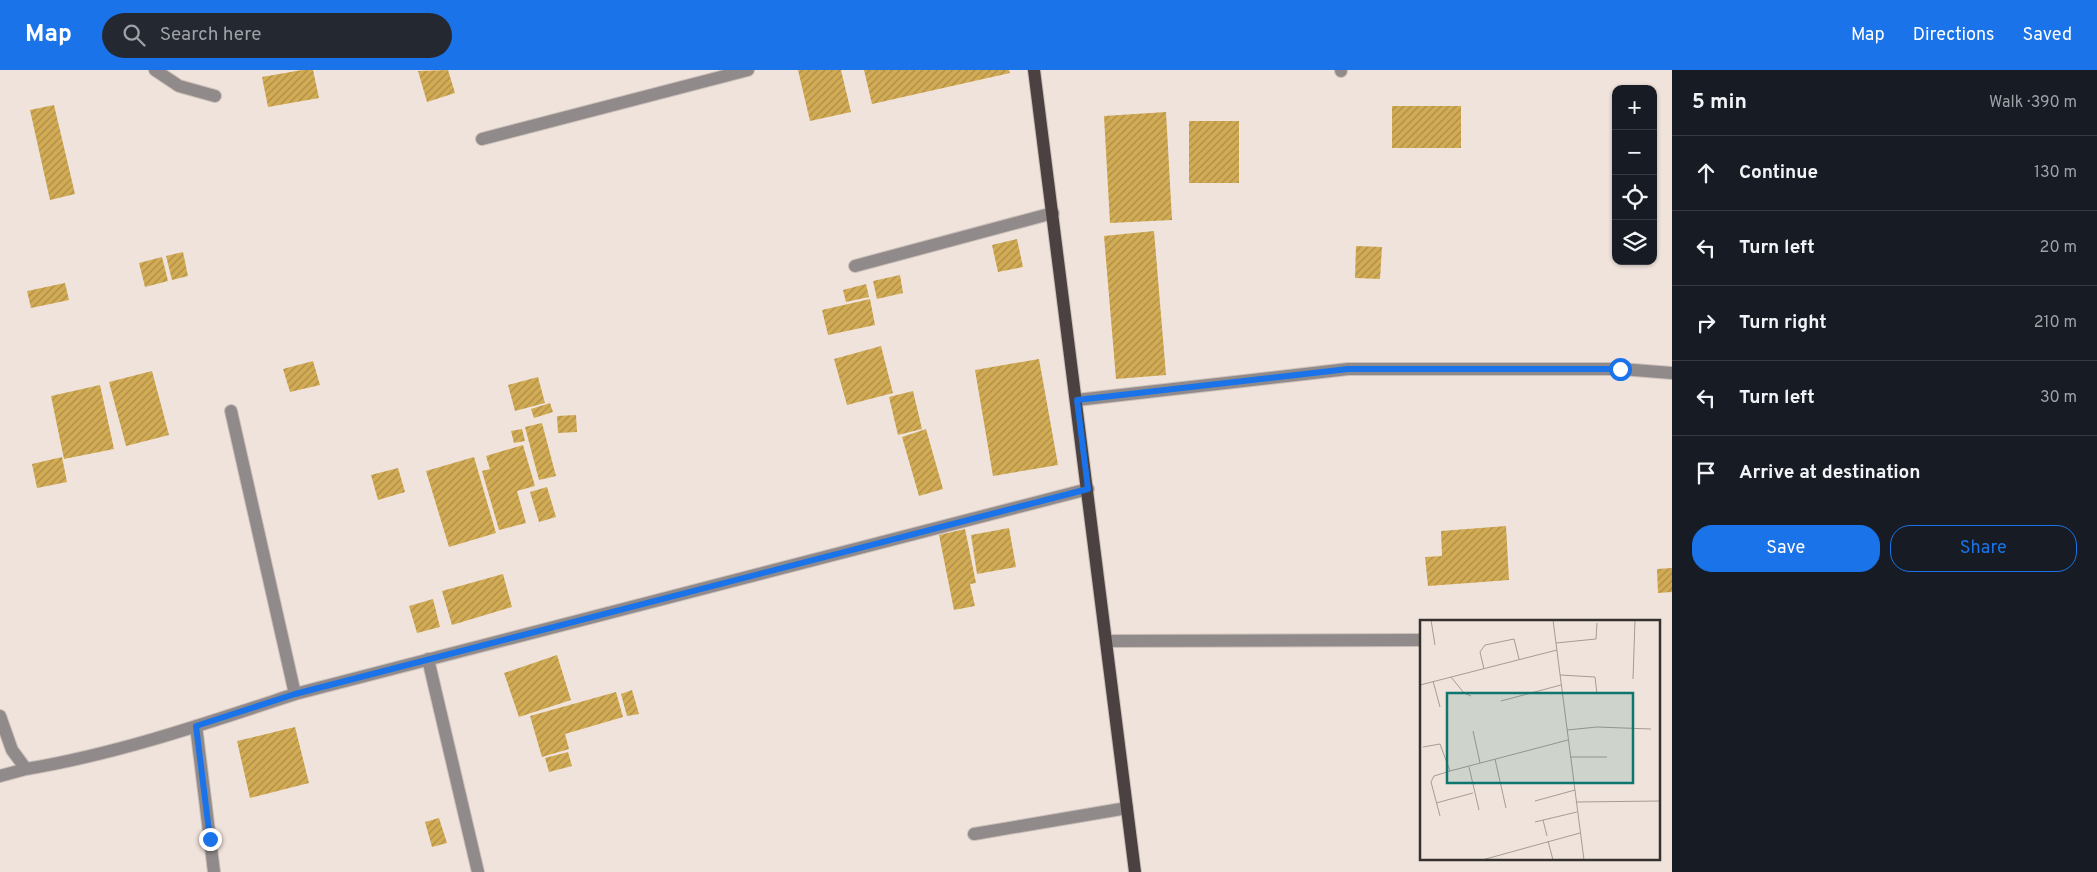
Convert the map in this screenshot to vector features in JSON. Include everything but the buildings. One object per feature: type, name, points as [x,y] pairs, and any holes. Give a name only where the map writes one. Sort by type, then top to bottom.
[{"type":"main road","points":[[1034,70],[1135,872]]},
{"type":"street","points":[[155,70],[179,86],[215,96]]},
{"type":"street","points":[[482,139],[748,70]]},
{"type":"street","points":[[855,266],[1053,213]]},
{"type":"street","points":[[1077,400],[1348,369],[1620,369],[1672,373]]},
{"type":"street","points":[[231,411],[295,694]]},
{"type":"street","points":[[0,776],[196,726],[295,694],[1088,489]]},
{"type":"street","points":[[1106,641],[1420,640]]},
{"type":"street","points":[[428,659],[478,872]]},
{"type":"street","points":[[0,716],[12,750],[26,768]]},
{"type":"street","points":[[196,726],[214,872]]},
{"type":"street","points":[[974,834],[1127,808]]},
{"type":"route","points":[[210,839],[196,726],[295,694],[1088,489],[1077,400],[1348,369],[1620,369]]}]
